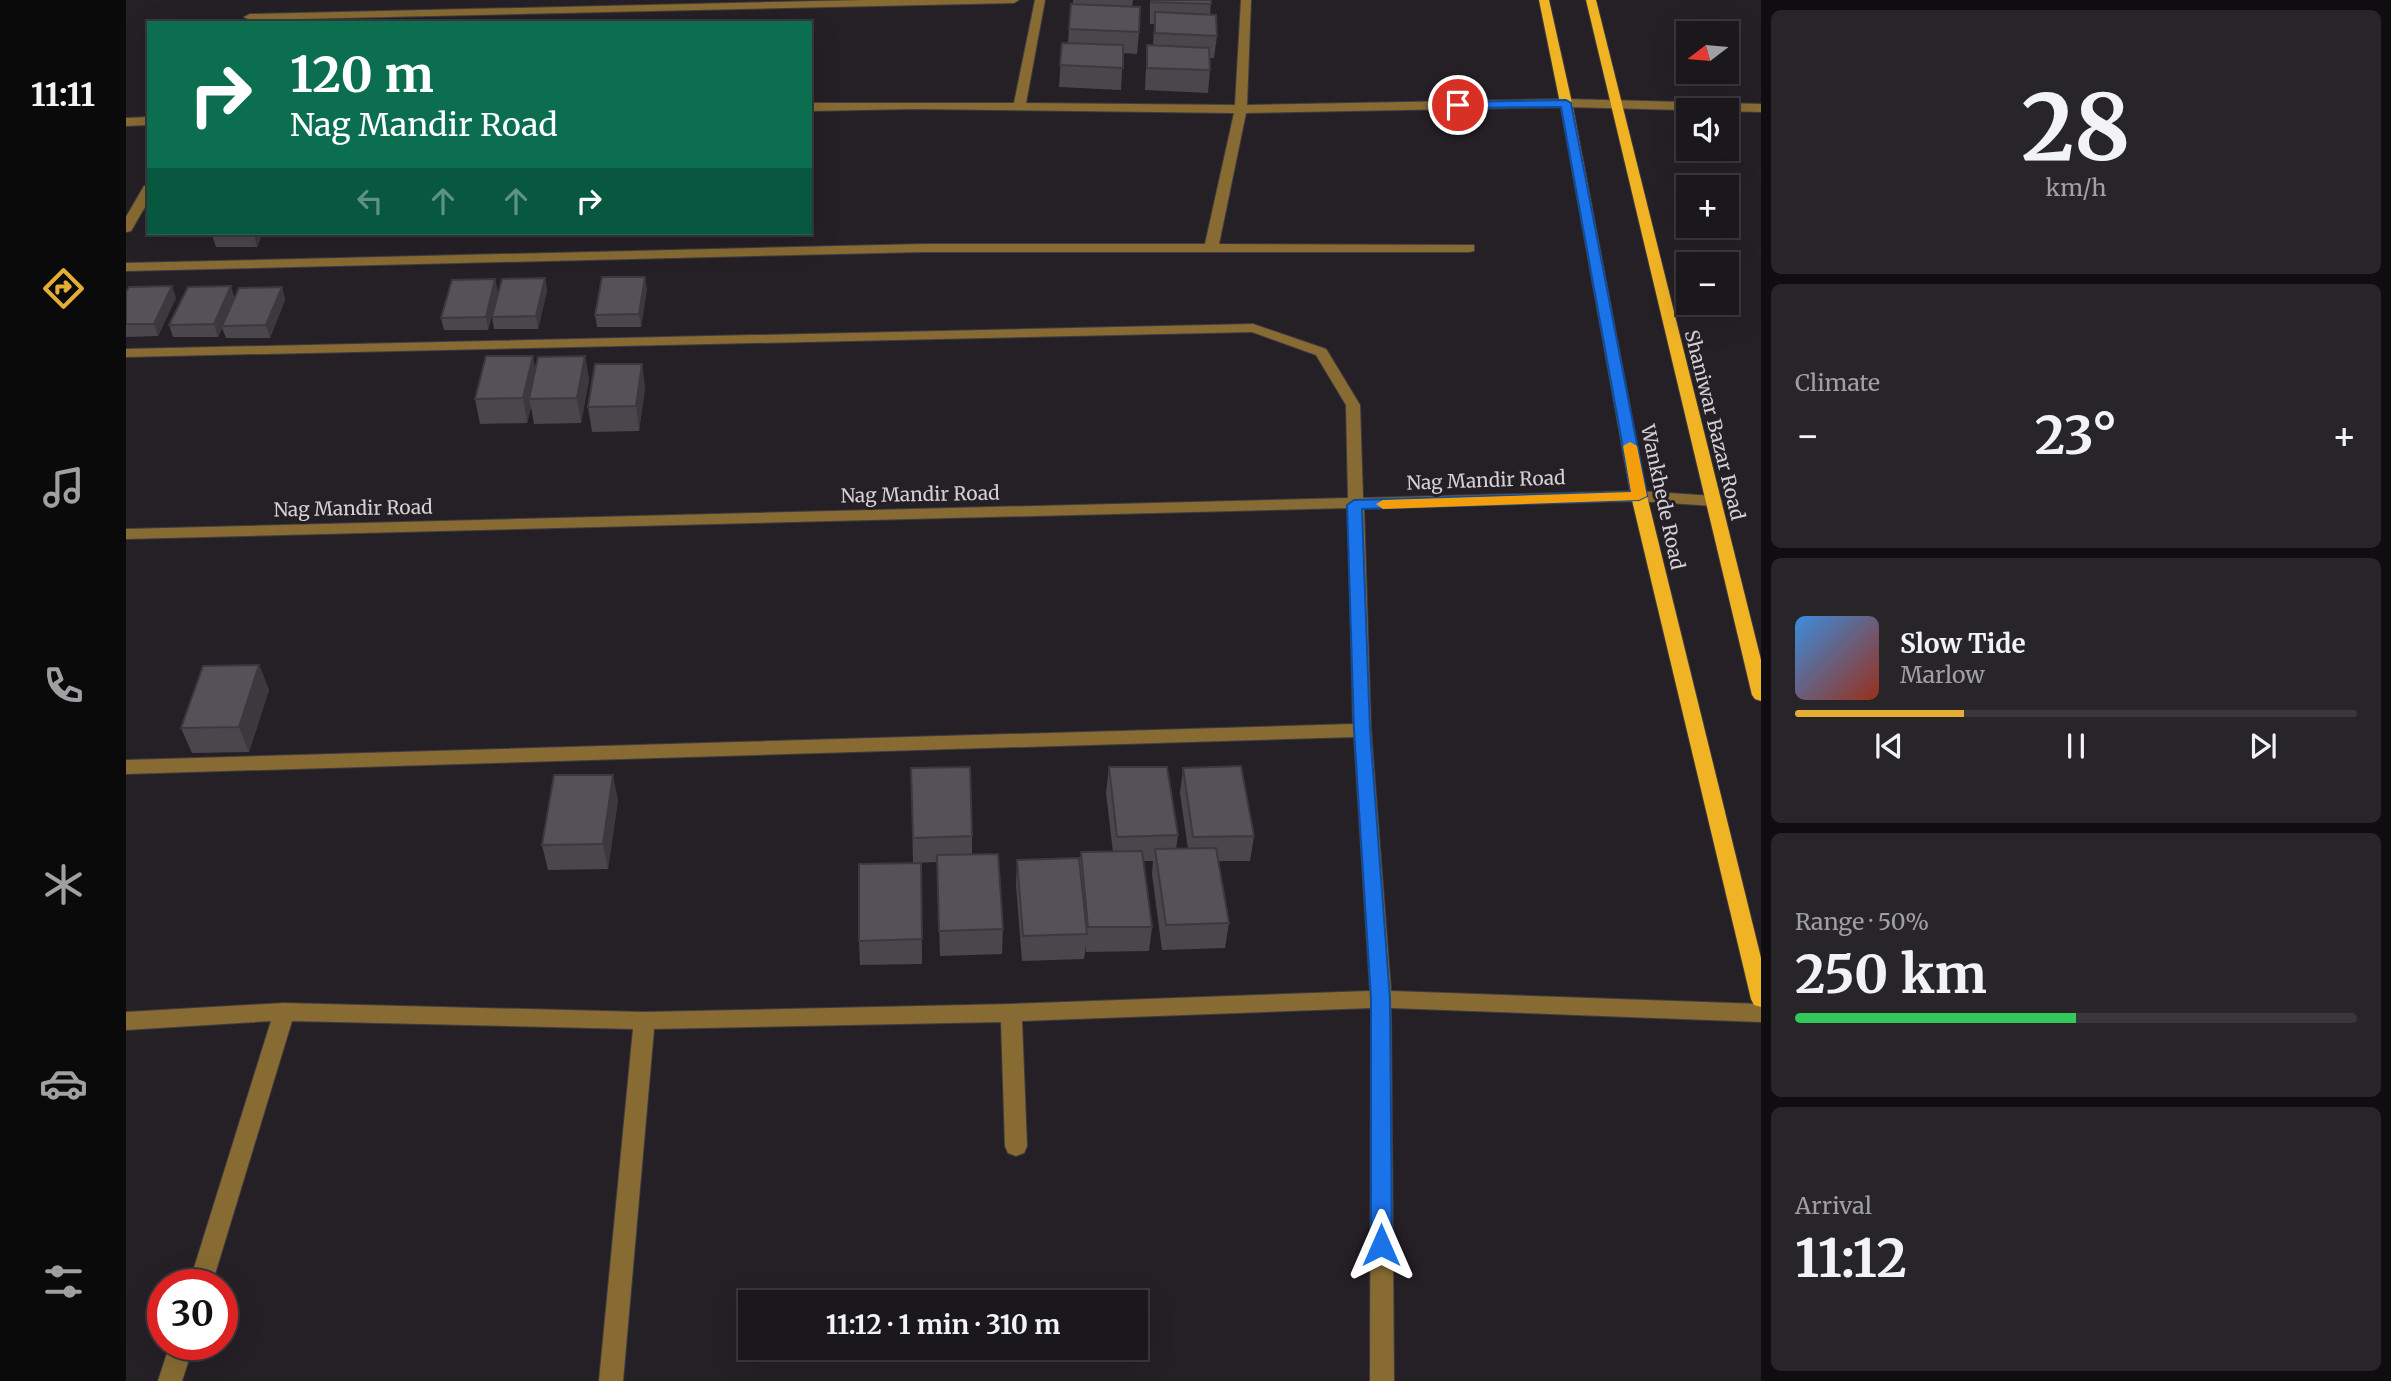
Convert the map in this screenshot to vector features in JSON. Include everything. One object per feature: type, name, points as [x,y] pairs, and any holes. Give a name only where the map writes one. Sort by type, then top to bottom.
[{"type":"main road","name":"Wankhede Road","points":[[1544,0],[1566,103],[1639,496],[1761,999]]},
{"type":"main road","name":"Shaniwar Bazar Road","points":[[1591,0],[1761,695]]},
{"type":"street","points":[[248,20],[259,0]]},
{"type":"street","points":[[248,20],[1014,0]]},
{"type":"street","points":[[1019,107],[1040,0]]},
{"type":"street","points":[[1211,248],[1241,109],[1246,0]]},
{"type":"street","points":[[812,107],[1241,109],[1566,103],[1761,108]]},
{"type":"street","points":[[126,122],[147,121]]},
{"type":"street","points":[[126,228],[147,192]]},
{"type":"street","points":[[126,267],[924,248],[1469,248]]},
{"type":"street","points":[[126,353],[1253,328],[1321,352],[1353,405],[1362,730],[1381,999],[1382,1381]]},
{"type":"street","name":"Nag Mandir Road","points":[[126,534],[1639,496],[1714,501]]},
{"type":"street","points":[[126,767],[1362,730]]},
{"type":"street","points":[[126,1021],[284,1012],[644,1021],[1011,1013],[1381,999],[1761,1013]]},
{"type":"street","points":[[205,1269],[284,1012]]},
{"type":"street","points":[[1011,1013],[1016,1146]]},
{"type":"street","points":[[611,1381],[644,1021]]},
{"type":"street","points":[[170,1381],[177,1360]]},
{"type":"building","points":[[1211,0],[1211,4],[1151,2]]},
{"type":"building","points":[[1071,4],[1140,7],[1139,32],[1069,29]]},
{"type":"building","points":[[1155,12],[1216,15],[1217,36],[1155,33]]},
{"type":"building","points":[[1062,43],[1123,45],[1123,68],[1060,65]]},
{"type":"building","points":[[1147,45],[1209,48],[1210,70],[1147,68]]},
{"type":"building","points":[[602,277],[645,277],[639,314],[595,315]]},
{"type":"building","points":[[545,278],[536,316],[492,317],[502,279]]},
{"type":"building","points":[[495,279],[486,317],[441,318],[452,280]]},
{"type":"building","points":[[172,286],[154,324],[126,324],[126,292],[129,287]]},
{"type":"building","points":[[231,286],[214,324],[169,325],[188,287]]},
{"type":"building","points":[[282,287],[266,325],[222,326],[239,288]]},
{"type":"building","points":[[486,356],[533,356],[523,398],[475,399]]},
{"type":"building","points":[[585,356],[577,398],[529,399],[538,357]]},
{"type":"building","points":[[595,364],[642,364],[636,406],[588,407]]},
{"type":"building","points":[[259,665],[239,727],[181,728],[203,666]]},
{"type":"building","points":[[1241,766],[1254,836],[1193,837],[1183,768]]},
{"type":"building","points":[[970,767],[972,836],[913,838],[911,768]]},
{"type":"building","points":[[1109,767],[1167,767],[1178,835],[1117,837]]},
{"type":"building","points":[[554,775],[613,775],[603,844],[542,845]]},
{"type":"building","points":[[1216,848],[1229,923],[1166,925],[1155,849]]},
{"type":"building","points":[[1142,851],[1152,927],[1088,927],[1081,852]]},
{"type":"building","points":[[998,854],[1003,929],[939,931],[937,855]]},
{"type":"building","points":[[1079,858],[1087,934],[1023,936],[1017,860]]},
{"type":"building","points":[[921,863],[922,939],[859,941],[859,864]]},
{"type":"slow traffic","points":[[1383,504],[1639,496],[1630,446]]},
{"type":"route","points":[[1381,1245],[1381,999],[1362,730],[1354,505],[1639,496],[1566,103],[1458,105]]}]
